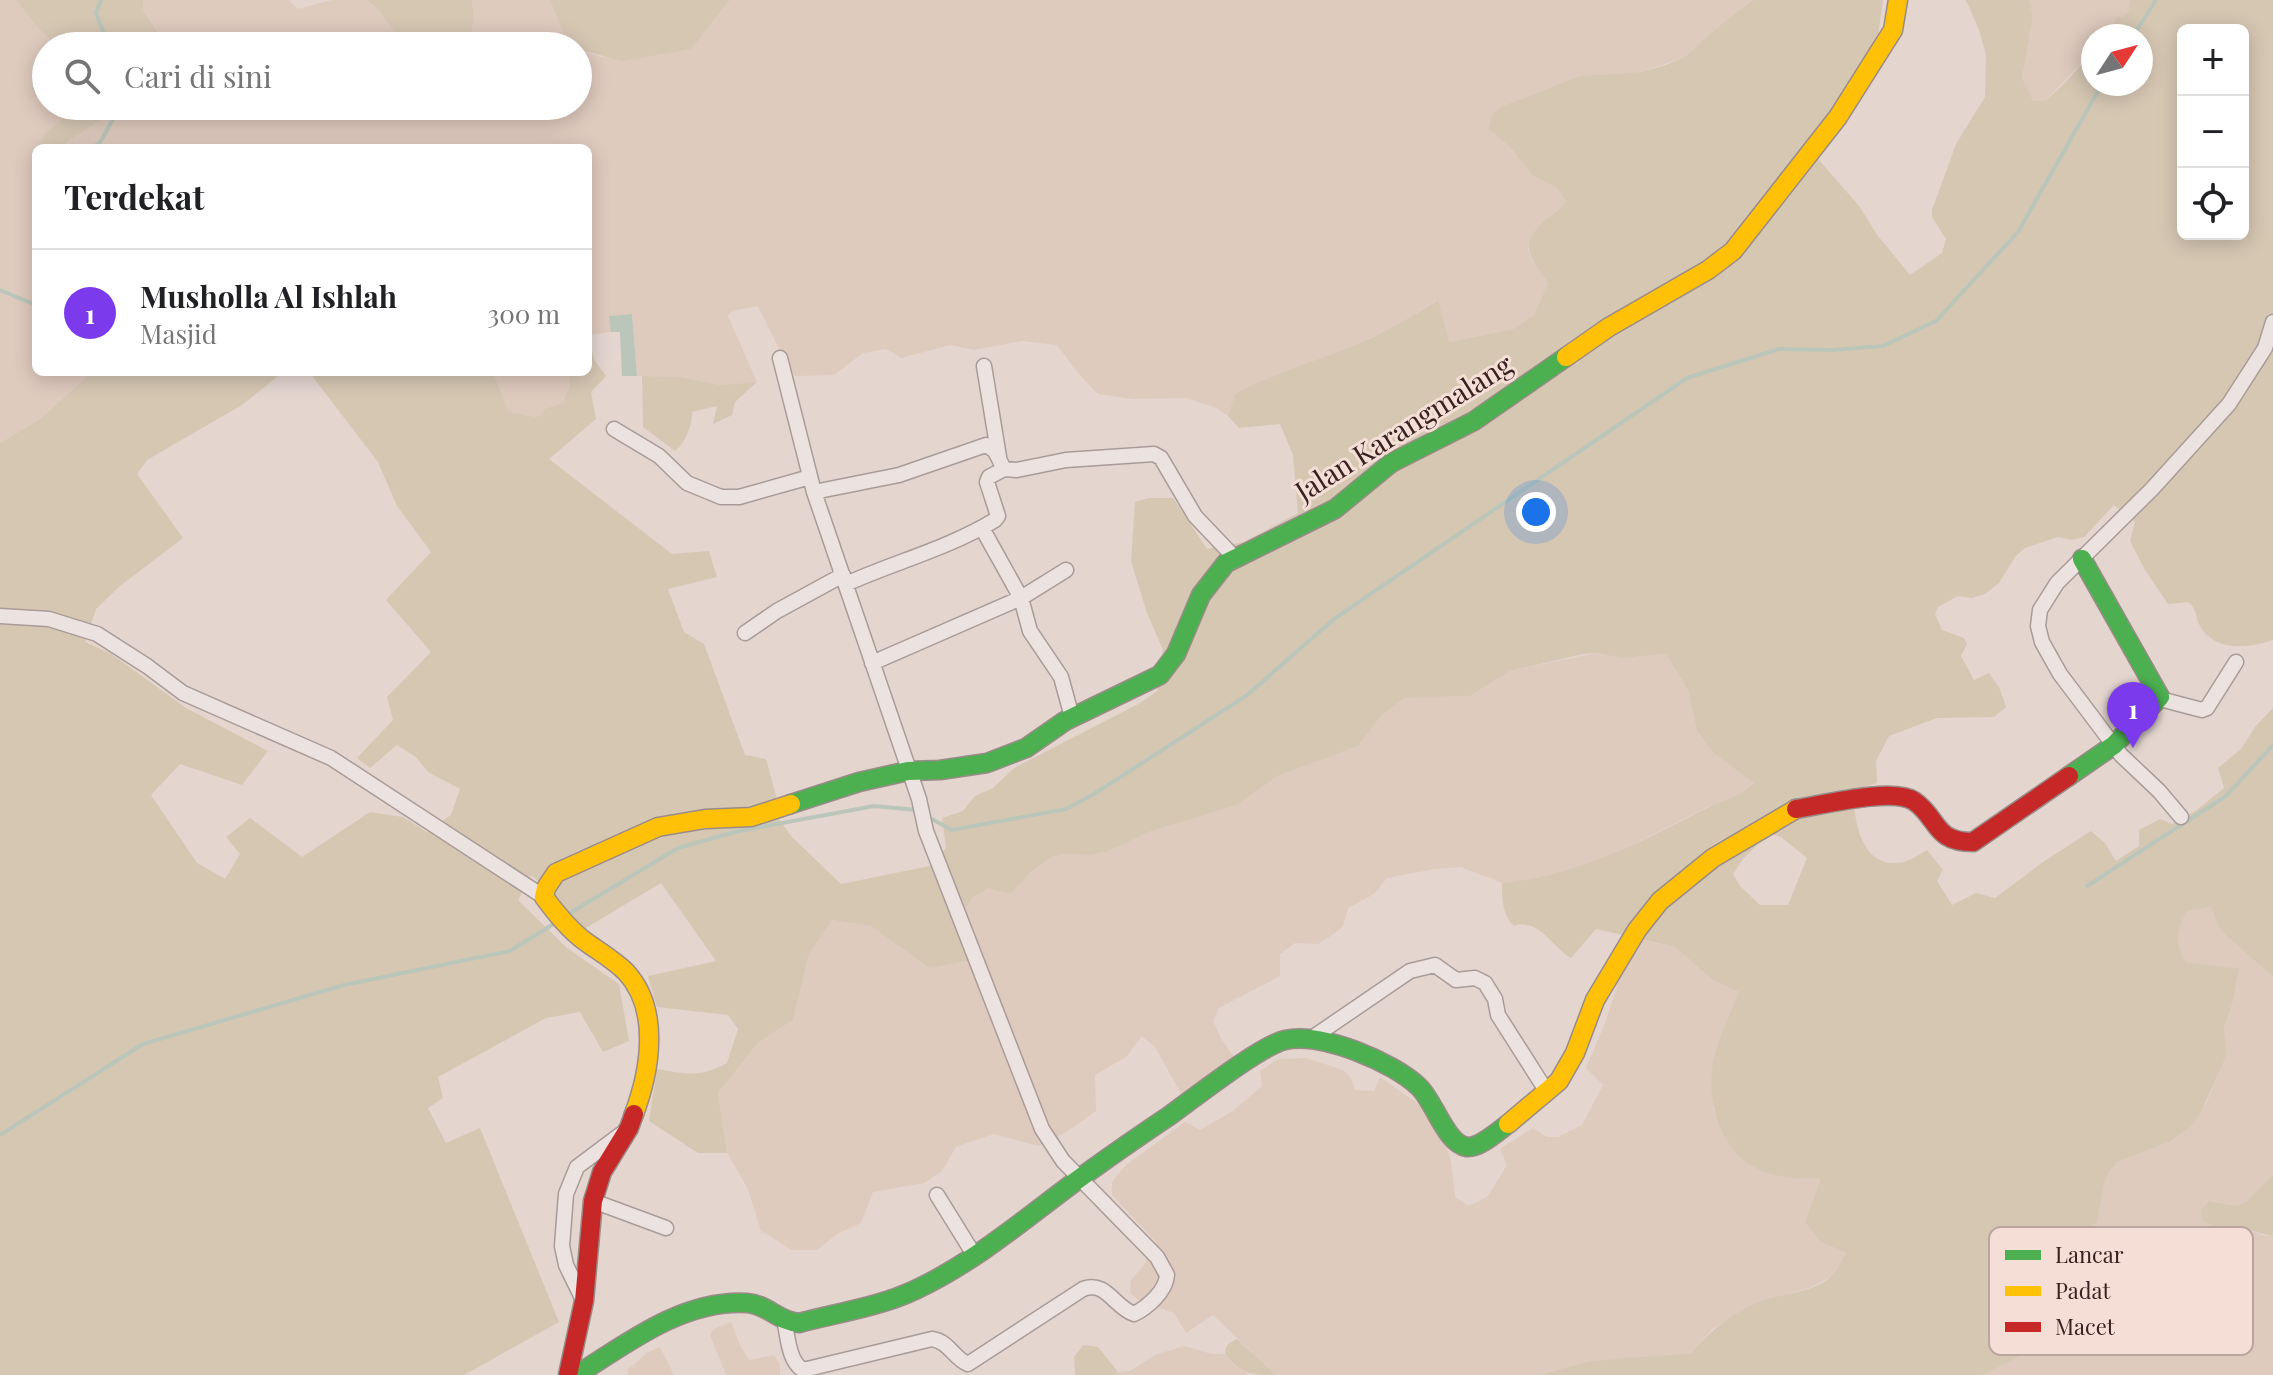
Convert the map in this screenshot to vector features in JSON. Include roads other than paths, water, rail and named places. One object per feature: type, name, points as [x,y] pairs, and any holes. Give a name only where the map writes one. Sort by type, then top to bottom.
[{"type":"street","name":"Jalan Karangmalang","points":[[544,897],[556,873],[658,827],[705,819],[751,817],[859,782],[908,771],[987,763],[1026,748],[1072,717],[1148,682],[1168,667],[1201,595],[1213,577],[1234,557],[1335,509],[1391,463],[1474,421],[1609,327],[1722,260],[1744,238],[1838,117],[1893,30],[1898,0]]},
{"type":"street","points":[[2181,817],[2114,745],[2060,674],[2042,642],[2038,626],[2040,610],[2046,597],[2152,489],[2229,404],[2265,348],[2273,322]]},
{"type":"street","points":[[780,358],[812,484],[919,799],[926,831],[1042,1129],[1063,1161],[1157,1257],[1167,1275],[1163,1288],[1137,1312],[1127,1311],[1110,1295],[1094,1286],[1089,1287],[968,1364],[962,1362],[946,1344],[932,1339],[807,1371],[795,1364],[784,1320]]},
{"type":"street","points":[[984,366],[1002,463]]},
{"type":"street","points":[[614,429],[659,456],[687,483],[721,497],[899,475],[986,445],[993,448],[1002,463],[1017,470],[1066,460],[1147,452],[1161,458],[1195,516],[1234,557]]},
{"type":"street","points":[[745,633],[786,606],[844,580],[982,528],[998,516],[987,482],[1002,463]]},
{"type":"street","points":[[982,528],[1021,598],[1030,631],[1061,677],[1072,717]]},
{"type":"street","points":[[2082,559],[2160,699],[2202,710],[2207,708],[2236,662]]},
{"type":"street","points":[[872,663],[1021,598],[1066,570]]},
{"type":"street","points":[[0,616],[49,619],[97,634],[183,693],[331,758],[544,897],[584,941],[624,970],[636,984],[642,999],[650,1050],[642,1093],[629,1128],[602,1172],[593,1201],[584,1301],[568,1375]]},
{"type":"street","points":[[577,1375],[627,1344],[695,1311],[746,1302],[760,1304],[784,1320],[799,1323],[904,1295],[1011,1232],[1080,1178],[1264,1050],[1285,1040],[1335,1045],[1382,1062],[1419,1087],[1452,1139],[1465,1147],[1475,1146],[1517,1118],[1559,1081],[1575,1053],[1595,1000],[1637,930],[1660,901],[1713,858],[1793,809],[1894,795],[1914,801],[1955,842],[1973,842],[2114,745],[2160,699]]},
{"type":"street","points":[[1309,1040],[1410,971],[1435,965],[1456,980],[1475,978],[1485,983],[1495,999],[1498,1015],[1547,1092]]},
{"type":"street","points":[[584,1301],[563,1253],[566,1194],[577,1167],[629,1128]]},
{"type":"street","points":[[937,1195],[973,1253]]},
{"type":"street","points":[[593,1201],[666,1228]]},
{"type":"waterway","points":[[101,0],[96,13],[103,32]]},
{"type":"waterway","points":[[2141,24],[2156,0]]},
{"type":"waterway","points":[[928,817],[952,830],[1066,809],[1094,794],[1246,696],[1334,619],[1687,378],[1779,349],[1832,350],[1883,346],[1936,321],[2018,232],[2095,96]]},
{"type":"waterway","points":[[98,144],[112,120]]},
{"type":"waterway","points":[[0,290],[32,303]]},
{"type":"waterway","points":[[2087,886],[2226,796],[2273,745]]},
{"type":"waterway","points":[[565,916],[678,848],[739,831],[874,806],[917,810]]},
{"type":"waterway","points":[[0,1135],[143,1044],[344,985],[510,951],[555,923]]},
{"type":"place","name":"Musholla Al Ishlah","points":[[2133,748]]}]
